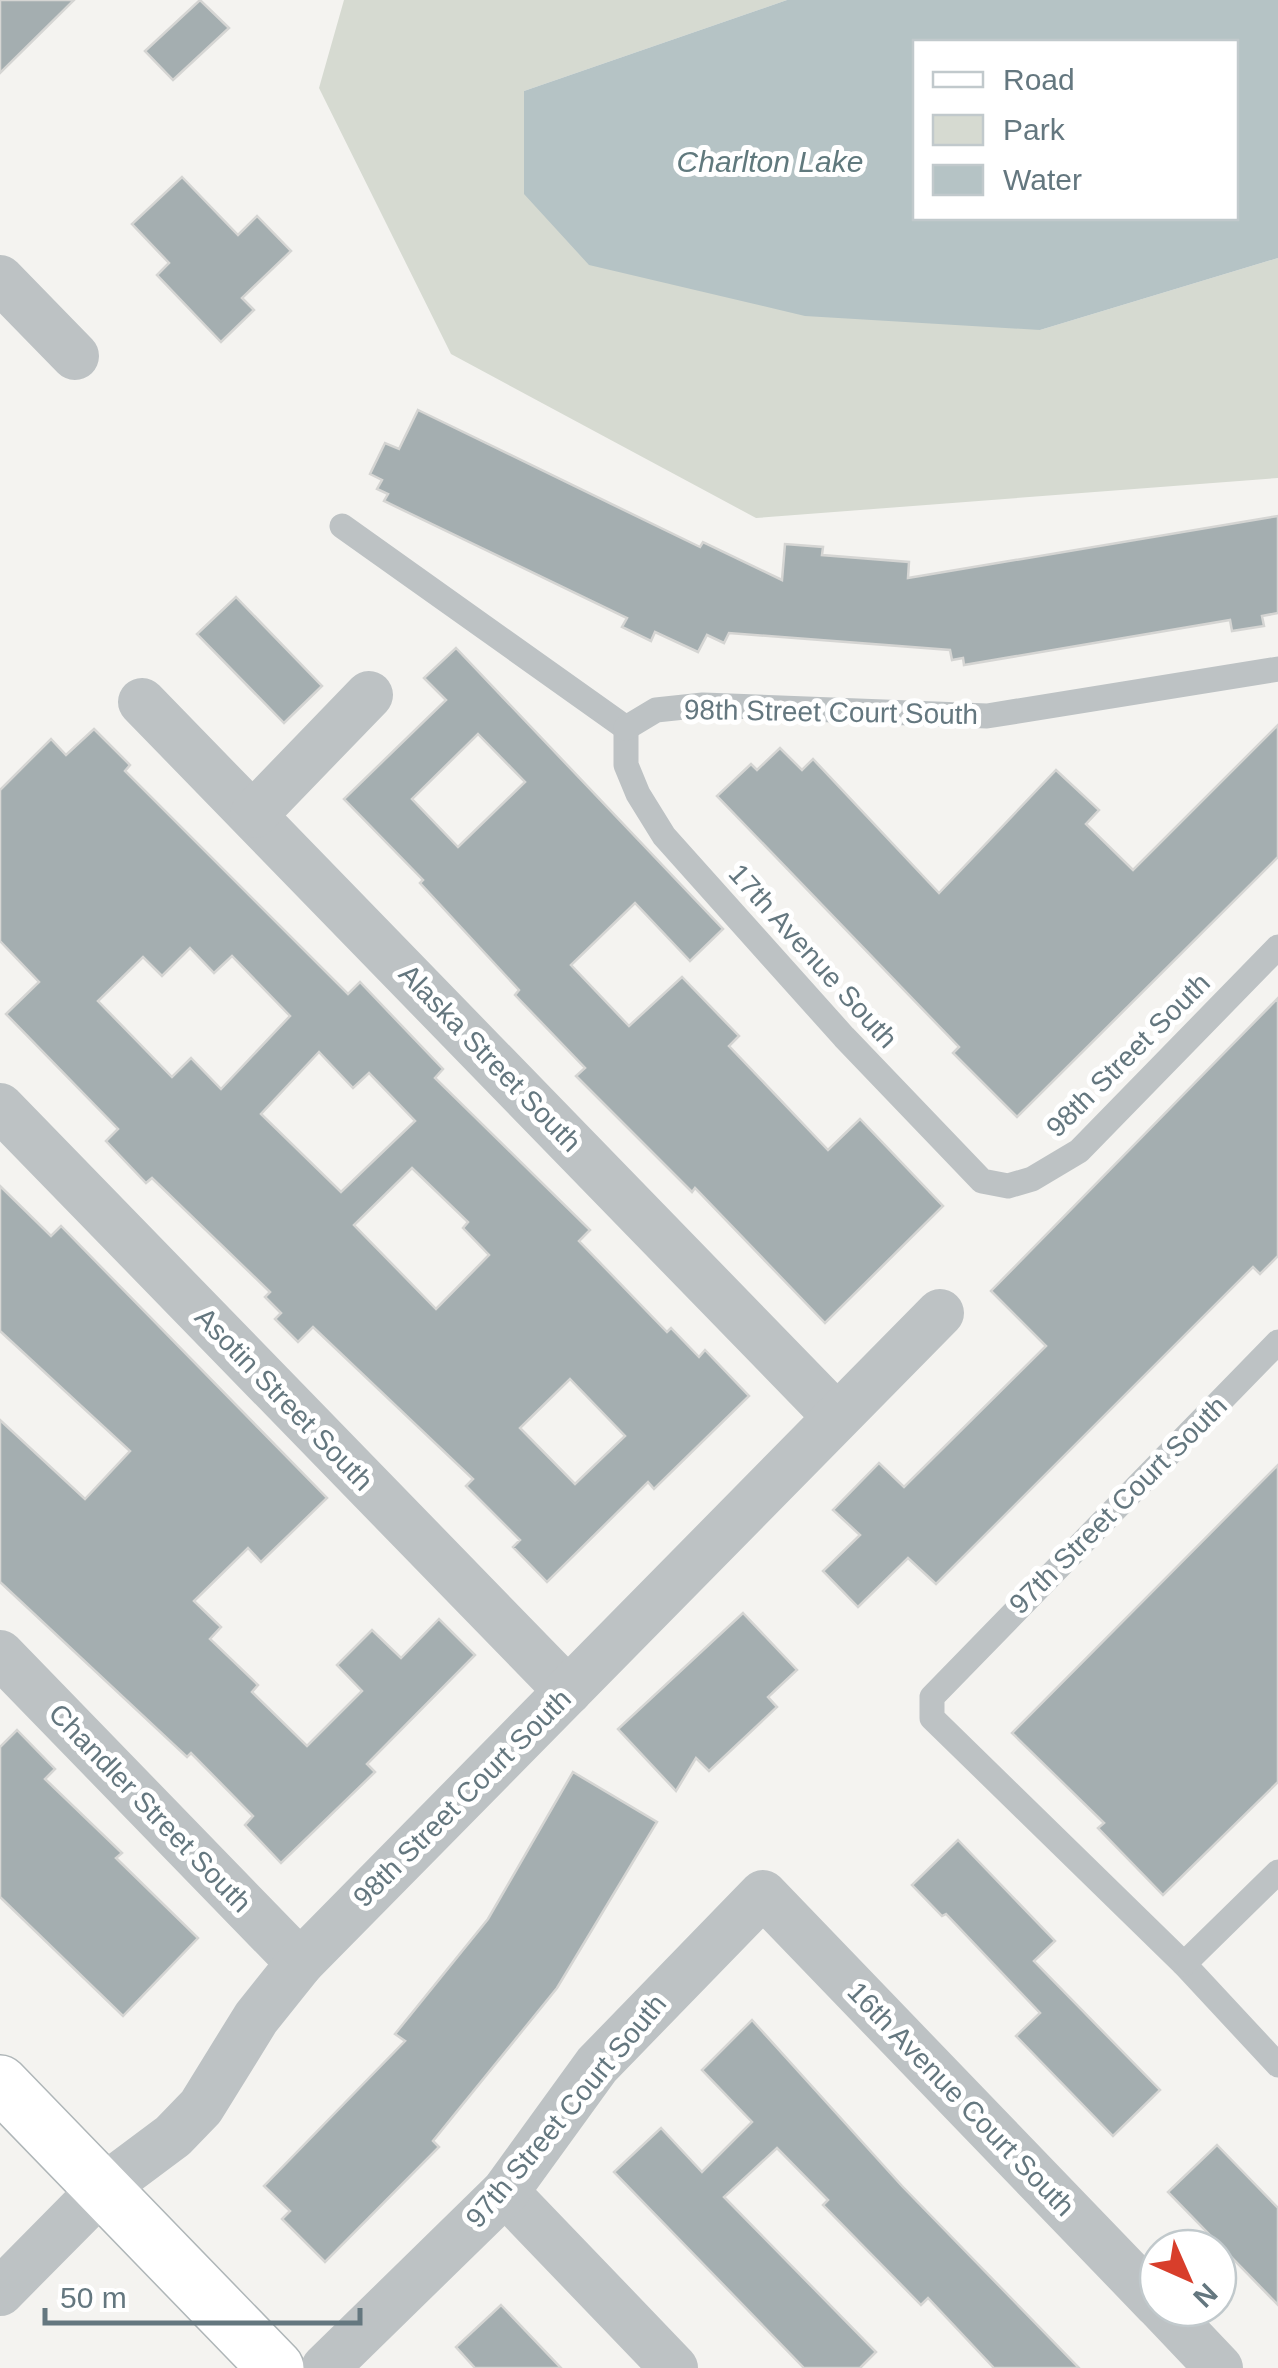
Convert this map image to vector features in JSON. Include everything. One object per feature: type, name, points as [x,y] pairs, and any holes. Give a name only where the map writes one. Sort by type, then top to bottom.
[{"type":"street","points":[[0,278],[75,356]]},
{"type":"street","points":[[254,814],[370,695]]},
{"type":"street","name":"Alaska Street South","points":[[142,702],[836,1416]]},
{"type":"street","name":"Asotin Street South","points":[[0,1108],[568,1691]]},
{"type":"street","name":"98th Street Court South","points":[[0,2292],[102,2189],[173,2136],[201,2107],[256,2018],[300,1962],[940,1313]]},
{"type":"street","name":"Chandler Street South","points":[[0,1654],[300,1962]]},
{"type":"street","name":"97th Street Court South","points":[[325,2368],[505,2192],[597,2065],[763,1894]]},
{"type":"street","name":"16th Avenue Court South","points":[[763,1894],[1138,2283]]},
{"type":"street","points":[[0,2083],[276,2368]]},
{"type":"street","points":[[505,2192],[674,2368]]},
{"type":"street","name":"16th Avenue Court South","points":[[1181,2328],[1217,2367]]},
{"type":"lane","points":[[342,526],[626,728]]},
{"type":"lane","name":"98th Street Court South","points":[[626,728],[656,710],[704,704],[986,716],[1278,670]]},
{"type":"lane","name":"17th Avenue South","points":[[626,728],[626,765],[638,794],[664,836],[960,1163],[982,1181],[1008,1186]]},
{"type":"lane","name":"98th Street South","points":[[1008,1186],[1044,1173],[1080,1150],[1278,946]]},
{"type":"lane","name":"97th Street Court South","points":[[1184,1964],[932,1718],[932,1697],[1278,1342]]},
{"type":"lane","points":[[1278,1872],[1184,1964],[1278,2065]]},
{"type":"green space","points":[[344,0],[787,0],[524,91],[1040,330],[1278,258],[1278,478],[756,518],[451,354],[319,88]]},
{"type":"water","name":"Charlton Lake","points":[[787,0],[1278,0],[1278,258],[1040,330],[805,316],[589,265],[524,194],[524,91]]},
{"type":"building","points":[[0,0],[74,0],[0,73]]},
{"type":"building","points":[[200,0],[229,28],[173,80],[145,51]]},
{"type":"building","points":[[182,177],[238,235],[257,216],[291,251],[242,298],[254,310],[221,342],[157,275],[169,263],[132,224]]},
{"type":"building","points":[[418,410],[700,547],[703,542],[782,580],[785,544],[823,547],[822,555],[909,562],[908,578],[1278,516],[1278,613],[1262,616],[1264,626],[1232,631],[1230,620],[964,665],[963,658],[952,660],[950,650],[729,633],[724,643],[707,635],[698,652],[655,632],[651,641],[622,627],[627,618],[384,501],[388,494],[377,489],[382,480],[370,474],[385,443],[399,449]]},
{"type":"building","points":[[236,597],[322,686],[284,723],[197,634]]},
{"type":"building","points":[[456,648],[723,929],[690,961],[635,903],[571,965],[629,1026],[682,977],[739,1036],[729,1046],[828,1150],[860,1119],[943,1206],[825,1323],[695,1188],[692,1192],[576,1076],[585,1068],[515,995],[519,990],[420,883],[423,880],[344,799],[446,700],[424,678]],"holes":[[[478,734],[525,782],[458,847],[412,799]]]},
{"type":"building","points":[[1278,725],[1278,857],[1017,1117],[953,1053],[959,1047],[717,796],[751,764],[757,770],[780,748],[802,770],[813,759],[939,893],[1056,770],[1099,810],[1086,824],[1133,870]]},
{"type":"building","points":[[94,729],[130,765],[125,771],[348,994],[360,982],[443,1069],[435,1078],[590,1230],[579,1241],[667,1332],[671,1328],[699,1357],[705,1350],[749,1396],[654,1489],[648,1482],[547,1582],[513,1547],[520,1540],[466,1486],[473,1479],[313,1327],[298,1342],[275,1319],[281,1313],[265,1297],[270,1292],[152,1178],[146,1183],[106,1141],[118,1129],[6,1014],[39,982],[0,941],[0,790],[51,739],[66,755]],"holes":[[[190,948],[214,973],[232,956],[290,1016],[221,1089],[191,1058],[172,1077],[98,1001],[143,957],[162,976]],[[319,1052],[353,1088],[369,1073],[415,1121],[341,1192],[261,1114]],[[412,1168],[468,1222],[463,1228],[489,1255],[436,1309],[354,1225]],[[570,1379],[625,1436],[575,1484],[520,1428]]]},
{"type":"building","points":[[1278,998],[1278,1256],[1260,1274],[1253,1267],[936,1584],[908,1558],[858,1607],[823,1571],[860,1535],[833,1510],[879,1463],[904,1487],[1046,1346],[991,1291]]},
{"type":"building","points":[[0,1186],[51,1236],[61,1226],[327,1498],[261,1562],[248,1548],[194,1601],[221,1627],[210,1639],[258,1685],[252,1692],[307,1746],[362,1691],[337,1665],[372,1630],[401,1658],[439,1619],[475,1655],[367,1764],[375,1772],[281,1863],[245,1825],[253,1816],[191,1753],[187,1757],[0,1582],[0,1420],[85,1499],[130,1451],[0,1331]]},
{"type":"building","points":[[1278,1465],[1278,1782],[1163,1895],[1098,1828],[1104,1823],[1012,1733]]},
{"type":"building","points":[[743,1613],[797,1670],[768,1697],[777,1707],[709,1771],[696,1758],[676,1791],[618,1729]]},
{"type":"building","points":[[17,1730],[55,1769],[45,1779],[122,1853],[116,1858],[198,1938],[123,2016],[0,1897],[0,1747]]},
{"type":"building","points":[[573,1772],[657,1822],[557,1988],[433,2141],[439,2147],[325,2262],[282,2219],[290,2211],[264,2186],[405,2041],[395,2034],[488,1919]]},
{"type":"building","points":[[958,1840],[1055,1941],[1034,1961],[1160,2090],[1113,2136],[1016,2036],[1040,2013],[946,1914],[942,1916],[912,1885]]},
{"type":"building","points":[[752,2020],[902,2186],[1079,2368],[994,2368],[928,2298],[921,2305],[823,2205],[828,2200],[777,2148],[724,2197],[876,2352],[860,2368],[804,2368],[614,2172],[661,2128],[702,2172],[752,2122],[702,2070]]},
{"type":"building","points":[[1217,2145],[1278,2208],[1278,2305],[1238,2264],[1238,2228],[1203,2228],[1168,2192]]},
{"type":"building","points":[[501,2305],[561,2368],[475,2368],[456,2347]]}]
